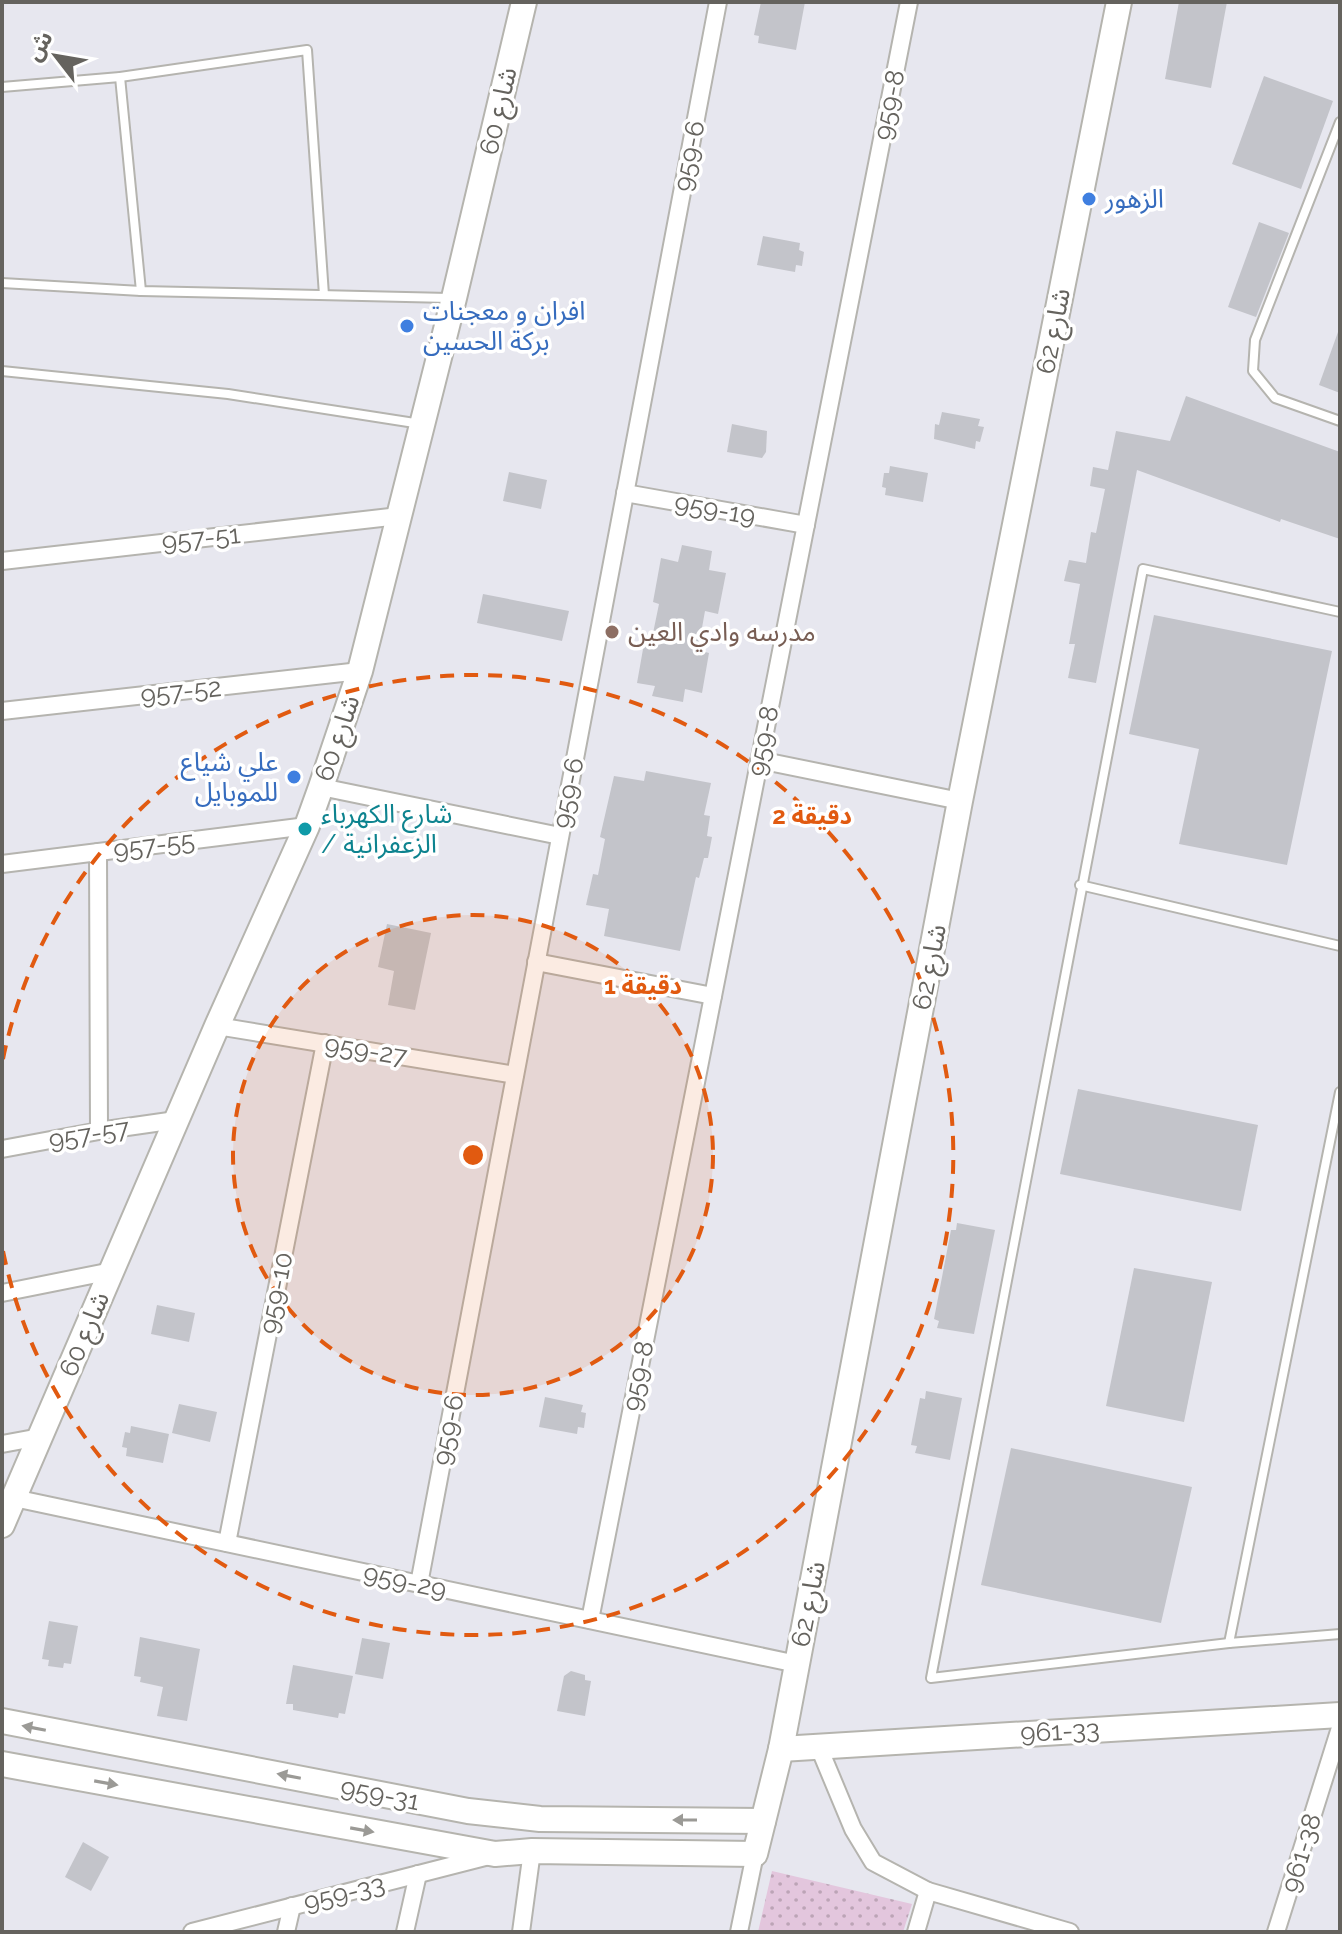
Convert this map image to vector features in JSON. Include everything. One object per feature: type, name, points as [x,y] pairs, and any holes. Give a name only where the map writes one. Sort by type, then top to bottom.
[{"type":"street","name":"شارع 60","points":[[2,1525],[217,1026],[307,826],[321,787],[360,671],[454,298],[524,2]]},
{"type":"street","name":"959-6","points":[[419,1584],[718,2]]},
{"type":"street","name":"959-8","points":[[590,1620],[909,2]]},
{"type":"street","name":"شارع 62","points":[[739,1932],[781,1749],[960,801],[1119,2]]},
{"type":"street","name":"959-19","points":[[625,493],[806,525]]},
{"type":"street","name":"957-51","points":[[2,561],[399,516]]},
{"type":"street","name":"957-52","points":[[2,711],[360,671]]},
{"type":"street","points":[[759,760],[960,801]]},
{"type":"street","points":[[321,787],[560,836]]},
{"type":"street","name":"957-55","points":[[2,864],[307,826]]},
{"type":"street","points":[[98,852],[99,1131]]},
{"type":"street","points":[[536,962],[713,996]]},
{"type":"street","name":"959-27","points":[[217,1026],[515,1075]]},
{"type":"street","name":"959-10","points":[[227,1543],[325,1043]]},
{"type":"street","name":"957-57","points":[[2,1149],[176,1120]]},
{"type":"street","points":[[2,1293],[112,1271]]},
{"type":"street","points":[[2,1444],[40,1437]]},
{"type":"street","name":"959-29","points":[[14,1498],[797,1664]]},
{"type":"street","name":"961-33","points":[[781,1749],[1340,1715]]},
{"type":"street","name":"959-31","points":[[2,1721],[468,1811],[540,1819],[763,1821]]},
{"type":"street","name":"961-38","points":[[1276,1932],[1340,1728]]},
{"type":"street","points":[[818,1745],[853,1829],[873,1862],[928,1891],[1070,1932]]},
{"type":"street","name":"959-31","points":[[2,1764],[495,1854],[532,1851],[755,1854]]},
{"type":"street","points":[[521,1932],[532,1851]]},
{"type":"street","name":"959-33","points":[[192,1932],[495,1854]]},
{"type":"street","points":[[405,1932],[418,1874]]},
{"type":"street","points":[[916,1932],[928,1891]]},
{"type":"street","points":[[286,1932],[292,1906]]},
{"type":"lane","points":[[2,87],[120,77],[307,50],[324,295]]},
{"type":"lane","points":[[120,77],[141,291]]},
{"type":"lane","points":[[1340,122],[1255,340],[1253,371],[1275,398],[1340,421]]},
{"type":"lane","points":[[2,283],[141,291],[454,298]]},
{"type":"lane","points":[[2,371],[228,394],[422,424]]},
{"type":"lane","points":[[1340,612],[1143,569],[1080,885],[931,1678],[1229,1643],[1340,1634]]},
{"type":"lane","points":[[1080,885],[1340,946]]},
{"type":"lane","points":[[1229,1643],[1340,1092]]},
{"type":"shaded area","points":[[772,1871],[912,1904],[903,1932],[758,1932]]},
{"type":"building","points":[[761,2],[805,2],[796,50],[758,43],[759,36],[754,35]]},
{"type":"building","points":[[1179,2],[1227,2],[1211,88],[1165,79]]},
{"type":"building","points":[[1264,76],[1333,101],[1301,189],[1232,164]]},
{"type":"building","points":[[1259,222],[1289,233],[1256,317],[1228,307]]},
{"type":"building","points":[[763,236],[800,243],[799,250],[804,252],[802,266],[796,265],[795,272],[757,265]]},
{"type":"building","points":[[1340,332],[1340,393],[1319,385]]},
{"type":"building","points":[[1186,396],[1340,452],[1340,539],[1281,519],[1280,522],[1137,470],[1096,683],[1068,678],[1075,644],[1069,644],[1080,584],[1064,581],[1069,560],[1086,563],[1091,532],[1096,533],[1105,489],[1090,486],[1093,467],[1108,470],[1116,431],[1170,441]]},
{"type":"building","points":[[942,412],[980,419],[978,426],[984,427],[975,449],[934,439],[935,424],[939,425]]},
{"type":"building","points":[[732,424],[767,431],[766,452],[762,458],[727,452]]},
{"type":"building","points":[[890,466],[928,473],[923,502],[885,495],[886,488],[882,487],[884,473],[889,473]]},
{"type":"building","points":[[509,472],[547,480],[541,509],[503,501]]},
{"type":"building","points":[[682,545],[712,551],[709,570],[726,573],[718,614],[705,611],[698,650],[709,653],[702,693],[685,689],[683,702],[652,696],[655,686],[637,683],[645,638],[652,638],[659,604],[653,602],[661,558],[678,562]]},
{"type":"building","points":[[483,594],[569,611],[562,641],[477,623]]},
{"type":"building","points":[[1154,615],[1332,651],[1287,865],[1179,844],[1199,749],[1129,734]]},
{"type":"building","points":[[646,771],[711,783],[704,815],[710,816],[707,836],[712,837],[708,858],[704,858],[699,878],[696,877],[680,951],[604,936],[609,909],[586,905],[593,874],[598,875],[605,839],[600,837],[614,776],[644,781]]},
{"type":"building","points":[[387,924],[431,933],[415,1010],[388,1005],[394,971],[378,967]]},
{"type":"building","points":[[1078,1089],[1258,1125],[1241,1211],[1060,1174]]},
{"type":"building","points":[[957,1223],[995,1230],[974,1334],[937,1328],[939,1321],[934,1319],[951,1230],[956,1230]]},
{"type":"building","points":[[1134,1268],[1212,1282],[1184,1422],[1106,1406]]},
{"type":"building","points":[[157,1305],[195,1313],[189,1342],[151,1334]]},
{"type":"building","points":[[926,1391],[962,1398],[950,1460],[915,1453],[917,1446],[911,1445],[920,1398],[925,1399]]},
{"type":"building","points":[[545,1397],[583,1405],[581,1412],[586,1413],[584,1428],[578,1427],[577,1434],[539,1427]]},
{"type":"building","points":[[179,1404],[217,1412],[210,1442],[172,1433]]},
{"type":"building","points":[[131,1426],[169,1434],[163,1463],[126,1456],[127,1448],[122,1447],[125,1432],[130,1433]]},
{"type":"building","points":[[1011,1448],[1192,1487],[1161,1623],[981,1585]]},
{"type":"building","points":[[49,1621],[78,1626],[71,1664],[64,1663],[63,1668],[48,1666],[49,1660],[42,1659]]},
{"type":"building","points":[[140,1637],[200,1649],[187,1721],[157,1716],[163,1687],[140,1682],[141,1677],[134,1676]]},
{"type":"building","points":[[362,1638],[390,1643],[383,1679],[355,1674]]},
{"type":"building","points":[[293,1665],[353,1676],[345,1714],[339,1713],[338,1718],[293,1710],[293,1704],[286,1704]]},
{"type":"building","points":[[571,1671],[585,1675],[585,1680],[591,1681],[585,1716],[557,1711],[564,1676]]},
{"type":"building","points":[[83,1842],[109,1857],[91,1891],[65,1877]]},
{"type":"place","name":"الزهور","points":[[1089,199]]},
{"type":"place","name":"افران و معجنات بركة الحسين","points":[[407,326]]},
{"type":"place","name":"مدرسه وادي العين","points":[[612,632]]},
{"type":"place","name":"علي شياع للموبايل","points":[[294,777]]},
{"type":"place","name":"شارع الكهرباء / الزعفرانية","points":[[305,829]]}]
